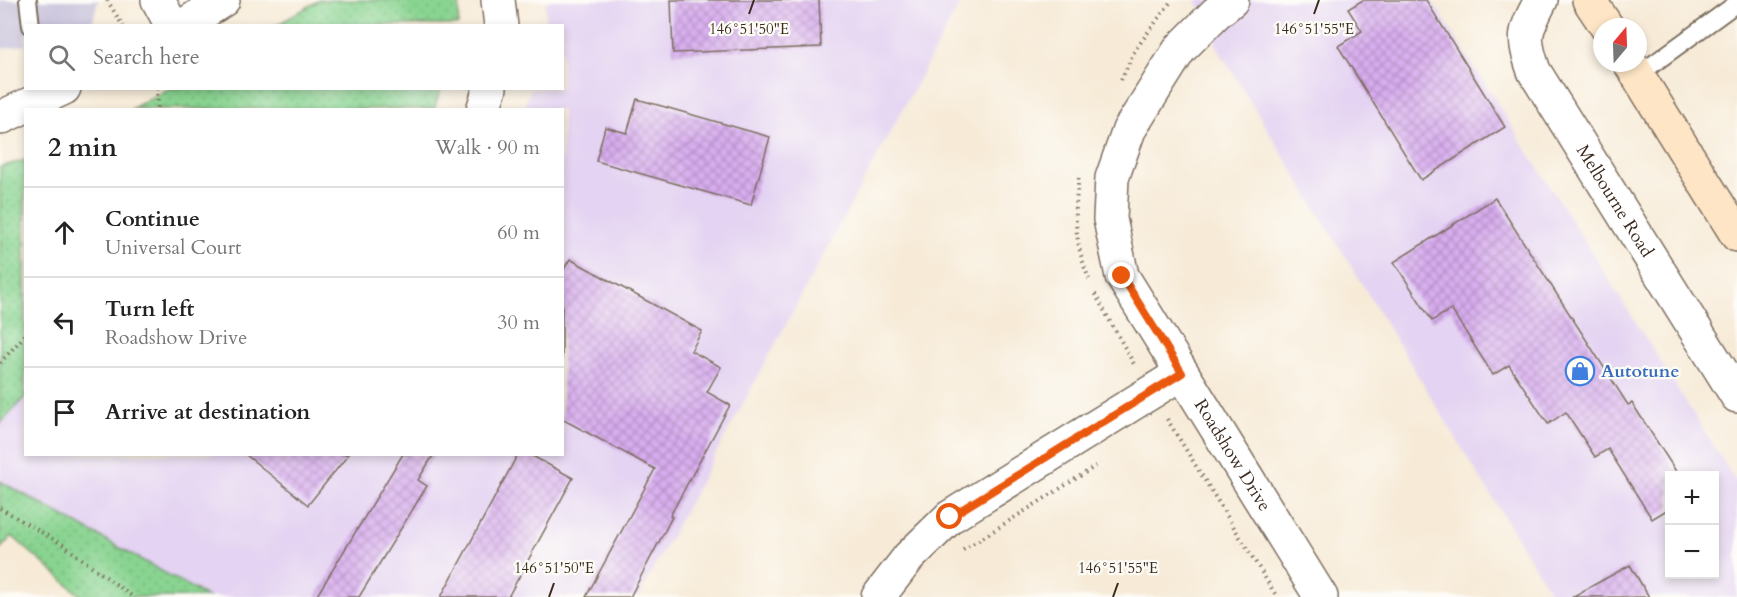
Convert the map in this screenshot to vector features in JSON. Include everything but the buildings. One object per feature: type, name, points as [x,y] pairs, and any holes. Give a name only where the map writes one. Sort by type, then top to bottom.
[{"type":"main road","points":[[1589,0],[1601,18]]},
{"type":"main road","points":[[1636,72],[1733,220]]},
{"type":"street","points":[[158,0],[171,24]]},
{"type":"street","points":[[186,24],[223,0]]},
{"type":"street","points":[[498,0],[501,24]]},
{"type":"street","name":"Roadshow Drive","points":[[1233,0],[1216,13],[1180,49],[1129,130],[1112,178],[1110,219],[1122,276],[1321,597]]},
{"type":"street","name":"Melbourne Road","points":[[1541,0],[1528,24],[1525,44],[1534,71],[1737,396]]},
{"type":"street","points":[[484,108],[489,90]]},
{"type":"street","points":[[0,118],[46,93]]},
{"type":"street","points":[[878,597],[909,557],[950,517],[1182,373]]},
{"type":"lane","points":[[28,0],[31,24]]},
{"type":"lane","points":[[1647,61],[1737,3]]},
{"type":"path","points":[[107,0],[122,24]]},
{"type":"path","points":[[157,90],[158,108]]},
{"type":"path","points":[[0,363],[24,336]]},
{"type":"path","points":[[961,552],[1108,458]]},
{"type":"path","points":[[0,508],[63,545],[133,597]]},
{"type":"shaded area","points":[[0,0],[98,0],[93,20],[83,24],[24,24],[24,45],[0,49]]},
{"type":"shaded area","points":[[552,0],[962,0],[638,597],[208,597],[0,481],[0,424],[24,398],[24,456],[564,456],[564,108],[524,108],[531,90],[564,90],[564,24],[545,24],[546,2]]},
{"type":"shaded area","points":[[1196,0],[1432,0],[1737,483],[1737,597],[1553,597],[1219,50]]},
{"type":"green space","points":[[319,0],[460,0],[458,24],[279,24]]},
{"type":"green space","points":[[166,90],[441,90],[434,108],[133,108]]},
{"type":"green space","points":[[24,160],[24,398],[0,424],[0,167]]},
{"type":"green space","points":[[0,481],[208,597],[82,597],[12,536],[0,549]]},
{"type":"place","name":"Autotune","points":[[1580,371]]},
{"type":"route","points":[[950,517],[1182,373],[1122,276]]}]
